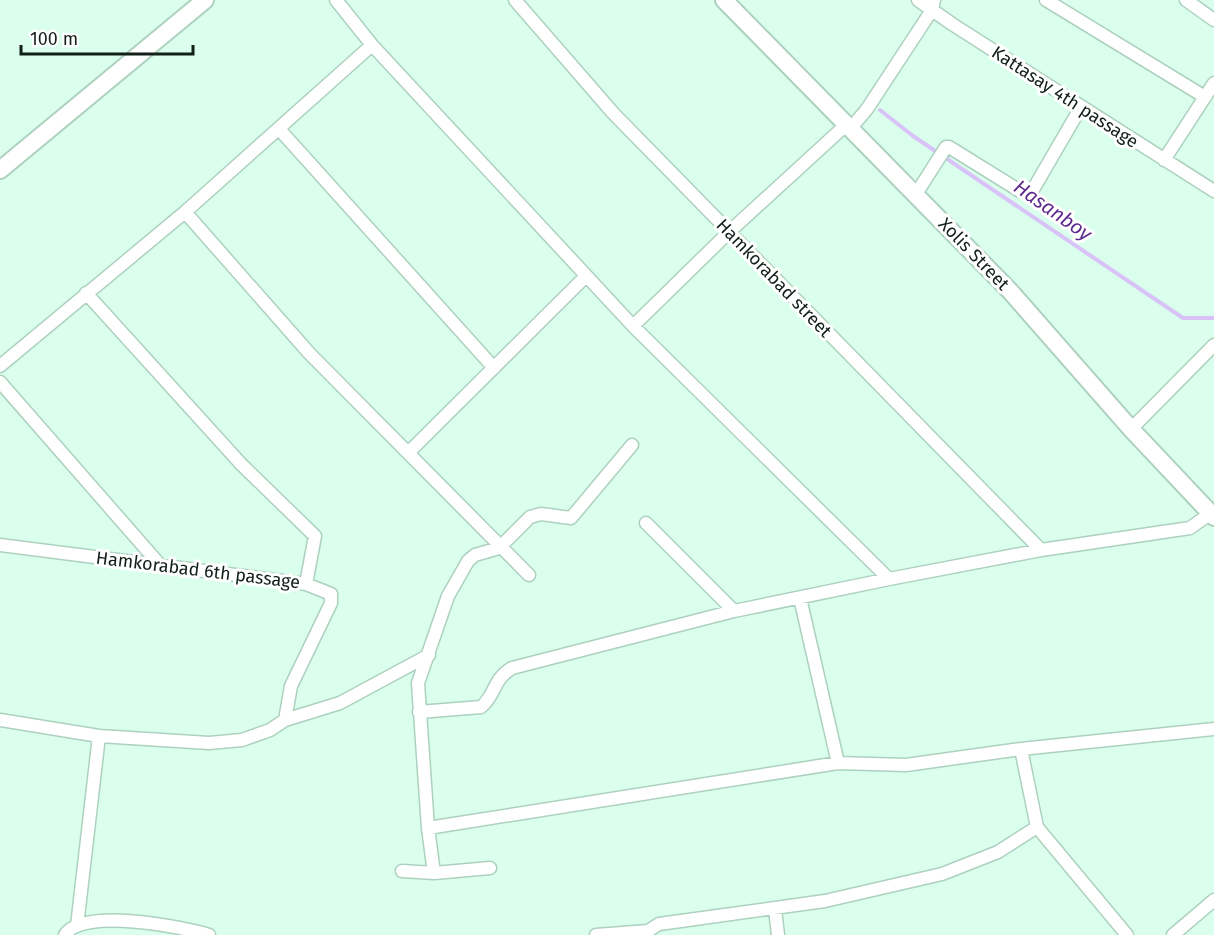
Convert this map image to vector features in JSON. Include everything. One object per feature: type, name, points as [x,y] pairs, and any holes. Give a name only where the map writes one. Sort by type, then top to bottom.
[{"type":"street","points":[[0,170],[204,0]]},
{"type":"street","points":[[336,0],[372,45],[633,326],[889,579]]},
{"type":"street","name":"Hamkorabad street","points":[[514,0],[613,113],[1041,550]]},
{"type":"street","name":"Xolis Street","points":[[724,0],[1010,291],[1131,429],[1212,515]]},
{"type":"street","name":"Kattasay 4th passage","points":[[918,0],[933,5],[1081,107],[1214,191]]},
{"type":"street","points":[[1046,0],[1205,97]]},
{"type":"street","points":[[1186,0],[1214,20]]},
{"type":"street","points":[[633,326],[729,232],[849,126],[933,5]]},
{"type":"street","points":[[0,366],[185,212],[280,130],[372,45]]},
{"type":"street","points":[[1164,160],[1214,84]]},
{"type":"street","points":[[916,194],[943,153],[1020,191],[1031,193],[1081,107]]},
{"type":"street","points":[[280,130],[494,368]]},
{"type":"street","points":[[185,212],[309,353],[499,548],[529,575]]},
{"type":"street","points":[[408,453],[586,276]]},
{"type":"street","points":[[86,293],[241,464],[315,536],[306,584]]},
{"type":"street","points":[[1131,429],[1214,345]]},
{"type":"street","points":[[0,382],[160,565]]},
{"type":"street","points":[[434,873],[428,828],[418,683],[448,596],[468,561],[475,555],[499,548],[530,517],[541,514],[572,518],[632,445]]},
{"type":"street","points":[[419,712],[481,707],[488,701],[494,683],[501,674],[512,668],[734,611],[1041,550],[1190,528],[1212,515]]},
{"type":"street","points":[[646,522],[734,611]]},
{"type":"street","name":"Hamkorabad 6th passage","points":[[0,544],[306,584],[331,594],[332,598],[291,686],[285,720]]},
{"type":"street","points":[[800,598],[838,763]]},
{"type":"street","points":[[0,720],[99,736],[209,743],[256,736],[285,720],[340,703],[429,655]]},
{"type":"street","points":[[428,828],[838,763],[906,765],[1021,749],[1214,729]]},
{"type":"street","points":[[77,926],[99,736]]},
{"type":"street","points":[[1021,749],[1036,826],[1127,935]]},
{"type":"street","points":[[596,935],[647,933],[659,924],[825,901],[942,874],[998,852],[1036,826]]},
{"type":"street","points":[[402,871],[434,873],[490,868]]},
{"type":"street","points":[[1173,935],[1214,900]]},
{"type":"street","points":[[775,909],[778,935]]},
{"type":"street","points":[[65,935],[77,926],[96,922],[144,921],[209,935]]},
{"type":"waterway","name":"Hasanboy","points":[[880,110],[913,136],[1183,318],[1214,318]]}]
